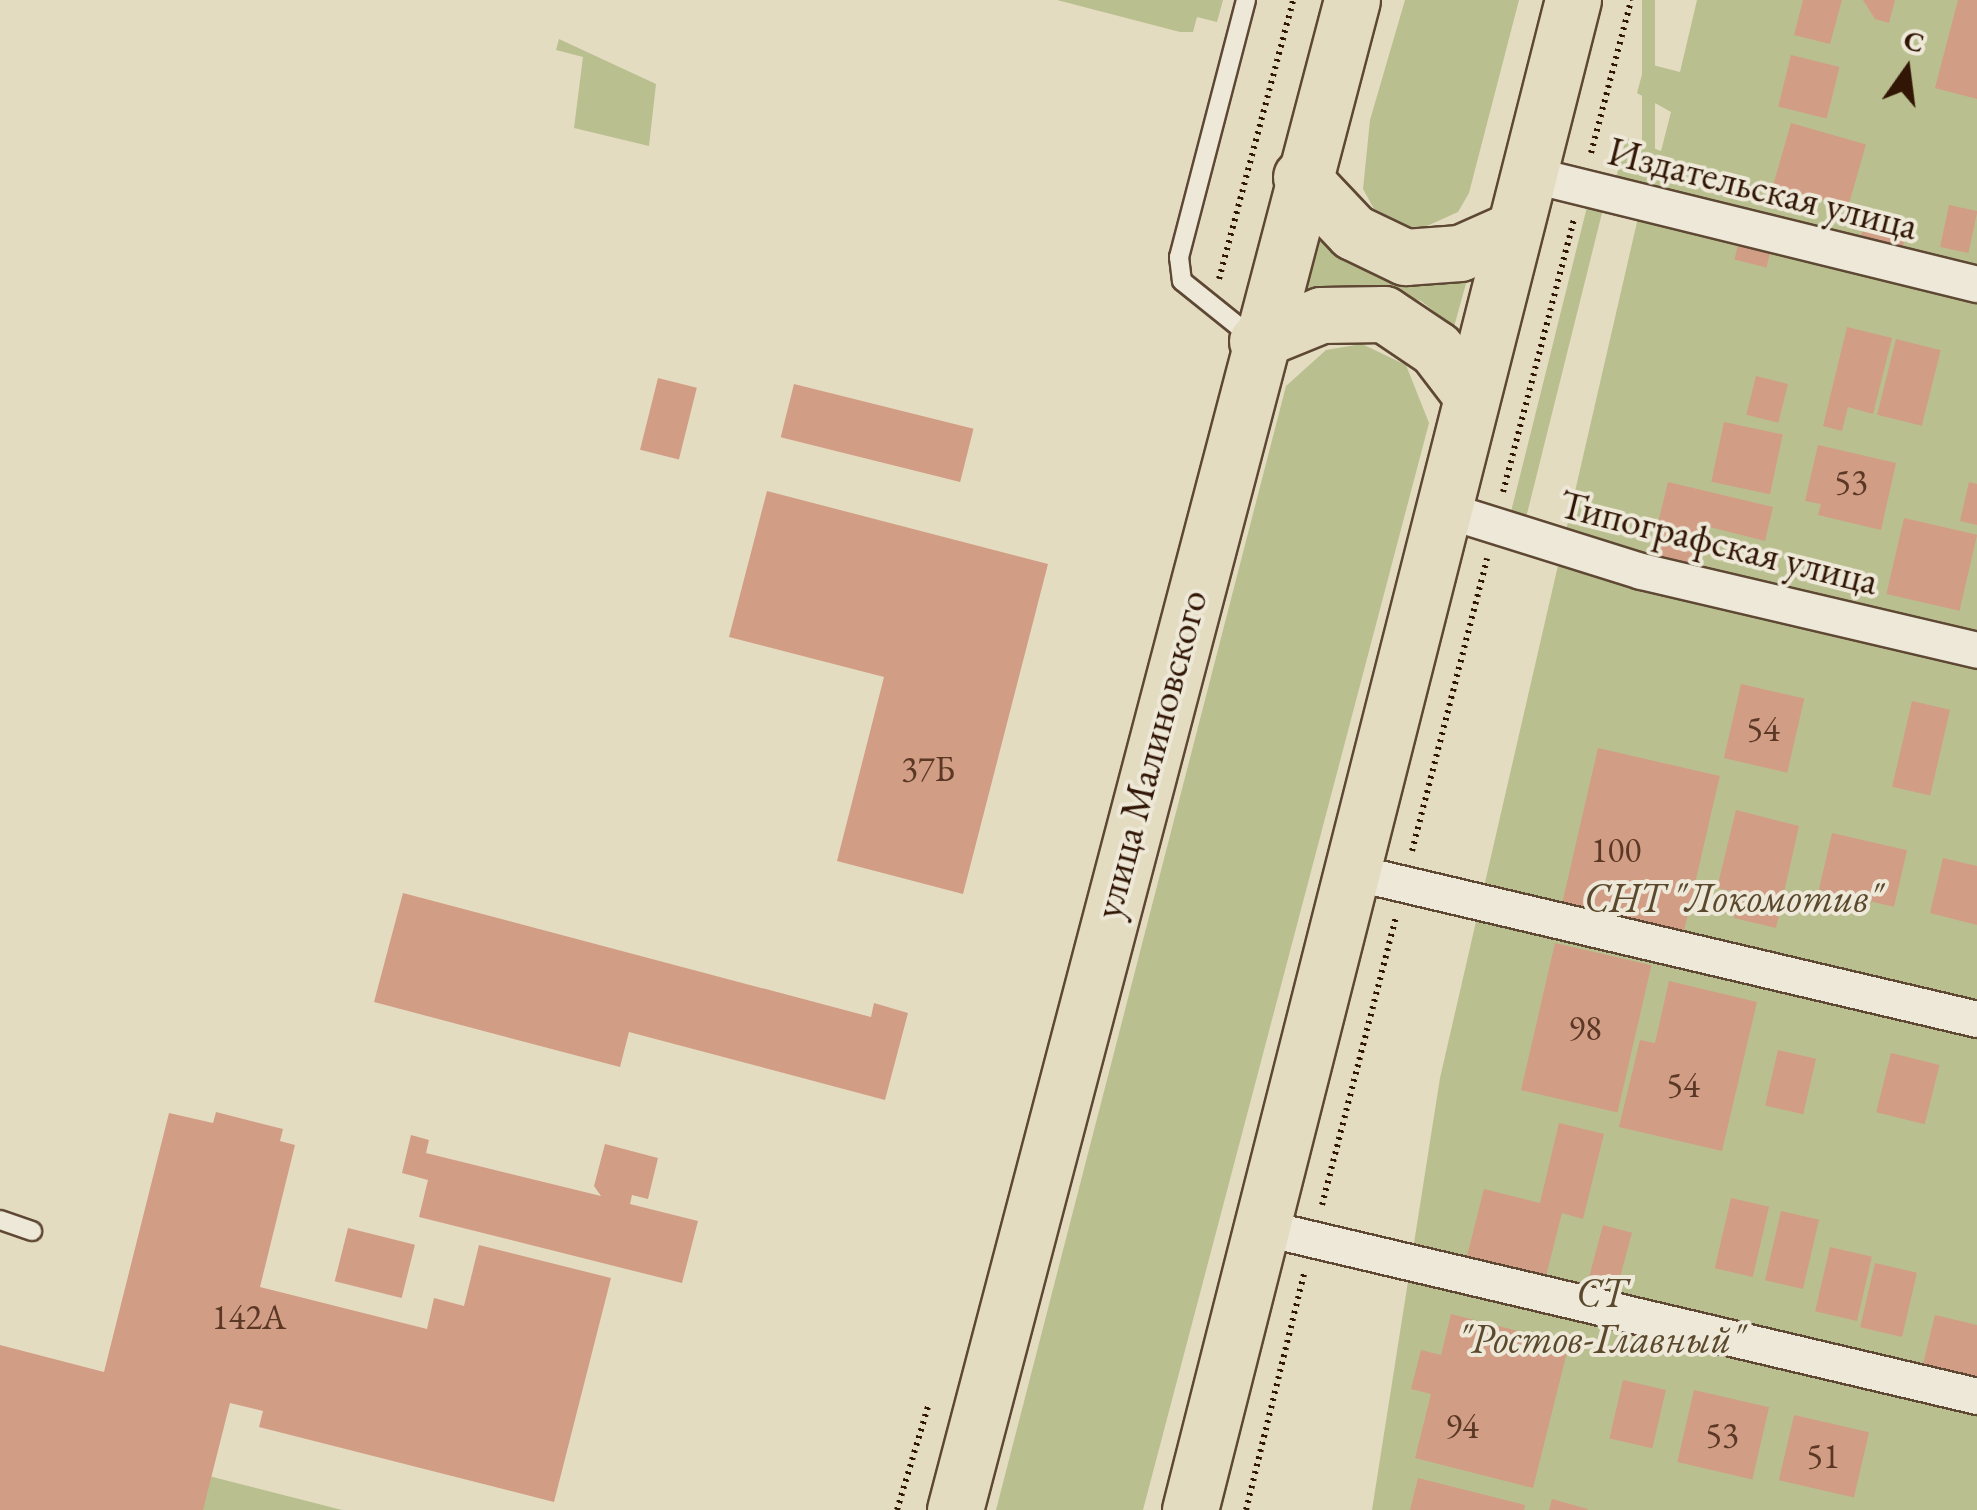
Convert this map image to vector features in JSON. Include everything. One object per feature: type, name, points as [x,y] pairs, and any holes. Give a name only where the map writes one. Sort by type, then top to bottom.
[{"type":"highway","name":"улица Малиновского","points":[[955,1510],[1257,342],[1352,0]]},
{"type":"highway","points":[[1190,1510],[1572,0]]},
{"type":"highway","points":[[1302,177],[1353,232],[1405,258],[1460,253],[1514,229]]},
{"type":"highway","points":[[1257,342],[1321,315],[1384,314],[1436,349],[1471,396]]},
{"type":"street","name":"Издательская улица","points":[[1528,174],[1977,284]]},
{"type":"street","name":"Типографская улица","points":[[1443,510],[1641,571],[1977,650]]},
{"type":"street","points":[[1349,871],[1977,1019]]},
{"type":"street","points":[[1261,1226],[1977,1396]]},
{"type":"lane","points":[[1246,0],[1179,257],[1182,281],[1257,342]]},
{"type":"lane","points":[[0,1220],[32,1231]]},
{"type":"path","points":[[1212,306],[1293,0]]},
{"type":"path","points":[[1246,1510],[1631,0]]},
{"type":"path","points":[[897,1510],[929,1403]]},
{"type":"green space","points":[[1057,0],[1223,0],[1217,22],[1197,17],[1193,32],[1180,32]]},
{"type":"green space","points":[[1405,0],[1519,0],[1469,193],[1458,212],[1418,230],[1374,209],[1363,189],[1370,120]]},
{"type":"green space","points":[[1642,0],[1655,0],[1655,186],[1642,186]]},
{"type":"green space","name":"СНТ \"Локомотив\"","points":[[1697,0],[1977,0],[1977,1510],[1372,1510],[1440,1078],[1640,209],[1615,182],[1626,138],[1661,151],[1671,112],[1637,93],[1645,63],[1680,72]]},
{"type":"green space","points":[[559,39],[656,84],[649,146],[574,128],[583,57],[556,50]]},
{"type":"green space","points":[[1588,203],[1604,207],[1526,517],[1511,513]]},
{"type":"green space","points":[[1321,226],[1470,269],[1454,327],[1421,301],[1376,287],[1306,288]]},
{"type":"green space","points":[[1362,344],[1406,365],[1429,423],[1143,1510],[996,1510],[1286,386],[1326,350]]},
{"type":"green space","points":[[197,1473],[342,1510],[187,1510]]},
{"type":"building","points":[[1803,0],[1842,0],[1830,44],[1794,35]]},
{"type":"building","points":[[1863,0],[1895,0],[1889,23],[1875,19]]},
{"type":"building","points":[[1958,0],[1977,0],[1977,99],[1935,88]]},
{"type":"building","points":[[1791,55],[1840,67],[1827,119],[1778,106]]},
{"type":"building","points":[[1791,123],[1866,144],[1848,207],[1773,185]]},
{"type":"building","points":[[1949,205],[1977,211],[1968,253],[1940,247]]},
{"type":"building","points":[[1867,211],[1909,221],[1901,253],[1860,243]]},
{"type":"building","points":[[1739,241],[1771,249],[1766,267],[1734,259]]},
{"type":"building","points":[[1847,327],[1892,338],[1873,414],[1848,407],[1842,431],[1823,426]]},
{"type":"building","points":[[1896,339],[1941,350],[1922,426],[1877,415]]},
{"type":"building","points":[[1756,376],[1788,384],[1778,423],[1746,415]]},
{"type":"building","points":[[658,378],[697,388],[679,459],[640,450]]},
{"type":"building","points":[[794,384],[974,429],[960,482],[781,437]]},
{"type":"building","points":[[1724,422],[1783,434],[1770,494],[1711,482]]},
{"type":"building","points":[[1818,445],[1896,463],[1881,530],[1818,515],[1821,504],[1805,501]]},
{"type":"building","points":[[1668,482],[1773,507],[1765,541],[1702,525],[1691,570],[1649,560]]},
{"type":"building","points":[[1969,482],[1977,484],[1977,525],[1960,521]]},
{"type":"building","points":[[767,491],[1048,564],[963,894],[837,861],[884,677],[729,637]]},
{"type":"building","points":[[1904,518],[1977,535],[1960,611],[1886,594]]},
{"type":"building","points":[[1741,684],[1804,699],[1787,773],[1724,758]]},
{"type":"building","points":[[1912,701],[1950,710],[1930,796],[1892,787]]},
{"type":"building","points":[[1598,748],[1720,776],[1682,939],[1560,911]]},
{"type":"building","points":[[1736,810],[1799,826],[1776,928],[1734,918],[1740,893],[1717,888]]},
{"type":"building","points":[[1832,833],[1907,850],[1894,907],[1819,890]]},
{"type":"building","points":[[1943,858],[1977,866],[1977,925],[1930,913]]},
{"type":"building","points":[[403,893],[871,1017],[874,1003],[908,1013],[885,1100],[629,1032],[620,1067],[374,1002]]},
{"type":"building","points":[[1555,943],[1651,965],[1617,1112],[1521,1090]]},
{"type":"building","points":[[1669,981],[1757,1002],[1722,1151],[1619,1127],[1640,1040],[1655,1043]]},
{"type":"building","points":[[1778,1050],[1816,1059],[1803,1114],[1765,1106]]},
{"type":"building","points":[[1891,1053],[1940,1065],[1925,1124],[1876,1112]]},
{"type":"building","points":[[216,1112],[283,1129],[280,1141],[295,1145],[260,1287],[427,1329],[434,1298],[464,1306],[479,1245],[611,1278],[554,1502],[259,1427],[263,1411],[230,1403],[203,1510],[0,1510],[0,1345],[104,1372],[169,1113],[213,1123]]},
{"type":"building","points":[[1559,1123],[1604,1134],[1583,1219],[1562,1213],[1544,1284],[1465,1264],[1484,1189],[1540,1203]]},
{"type":"building","points":[[411,1135],[429,1140],[426,1153],[601,1196],[594,1186],[605,1144],[658,1158],[648,1199],[632,1195],[630,1204],[698,1221],[682,1283],[419,1217],[428,1180],[402,1173]]},
{"type":"building","points":[[1731,1198],[1769,1207],[1753,1277],[1715,1268]]},
{"type":"building","points":[[1781,1211],[1819,1220],[1803,1289],[1765,1280]]},
{"type":"building","points":[[1603,1225],[1632,1233],[1618,1286],[1589,1278]]},
{"type":"building","points":[[348,1228],[415,1245],[402,1298],[335,1281]]},
{"type":"building","points":[[1830,1247],[1872,1257],[1857,1321],[1815,1311]]},
{"type":"building","points":[[1875,1263],[1917,1273],[1902,1337],[1860,1327]]},
{"type":"building","points":[[1451,1314],[1569,1344],[1533,1488],[1415,1458],[1431,1394],[1411,1389],[1421,1350],[1441,1355]]},
{"type":"building","points":[[1935,1315],[1977,1325],[1977,1376],[1923,1364]]},
{"type":"building","points":[[1623,1380],[1666,1390],[1652,1448],[1610,1438]]},
{"type":"building","points":[[1694,1390],[1769,1407],[1752,1479],[1677,1462]]},
{"type":"building","points":[[1794,1415],[1869,1432],[1854,1498],[1779,1480]]},
{"type":"building","points":[[1418,1478],[1525,1505],[1524,1510],[1410,1510]]},
{"type":"building","points":[[1552,1499],[1588,1509],[1549,1510]]},
{"type":"park label","name":"СТ \"Ростов-Главный\"","points":[[1601,1315]]}]
